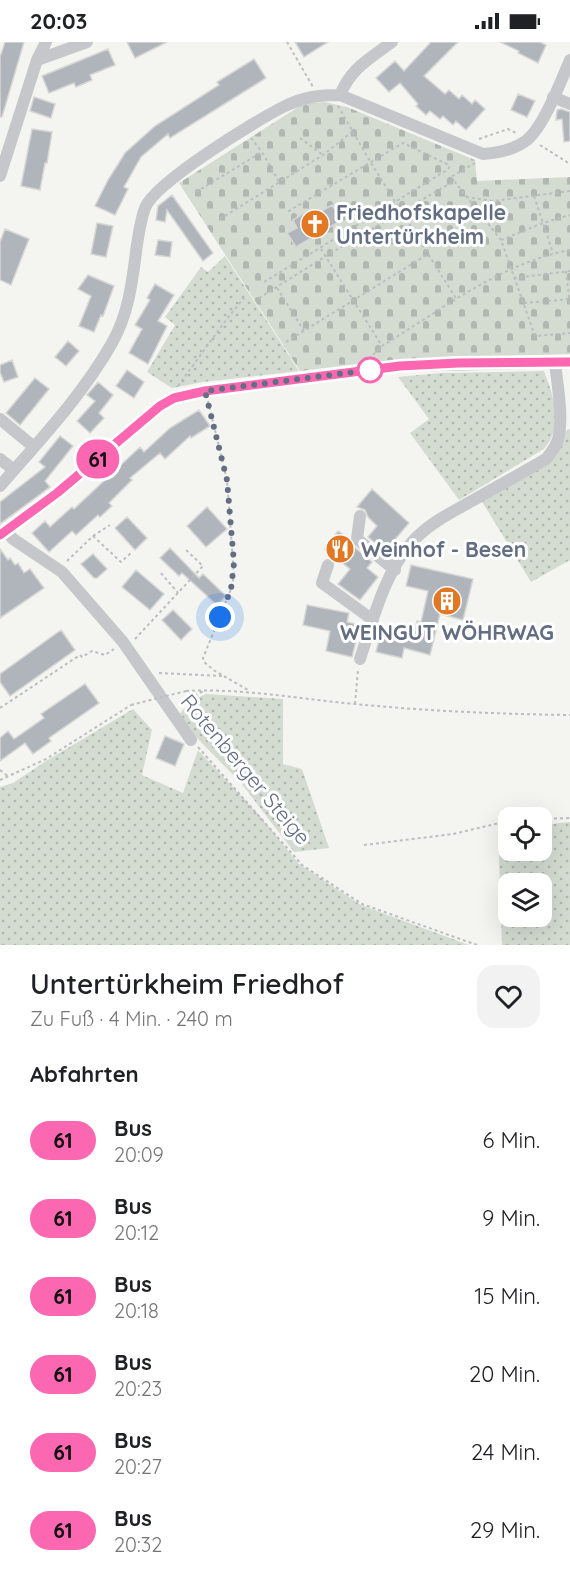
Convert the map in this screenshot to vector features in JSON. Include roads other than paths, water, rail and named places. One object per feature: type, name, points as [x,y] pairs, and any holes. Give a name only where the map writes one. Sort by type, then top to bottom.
[{"type":"street","points":[[0,176],[46,42]]},
{"type":"street","points":[[38,60],[87,42]]},
{"type":"street","points":[[337,95],[355,70],[392,42]]},
{"type":"street","points":[[0,486],[53,425],[101,361],[124,319],[132,291],[140,225],[146,205],[157,190],[174,176],[284,106],[318,95],[337,95],[483,154],[501,153],[529,139],[543,118],[570,60]]},
{"type":"street","points":[[553,97],[570,104]]},
{"type":"street","points":[[360,658],[373,620],[395,570],[419,535],[442,518],[546,459],[554,450],[560,427],[555,362]]},
{"type":"street","points":[[3,533],[90,466],[144,418],[174,398],[205,391],[433,364],[570,362]]},
{"type":"street","points":[[0,419],[34,447]]},
{"type":"street","points":[[0,459],[14,470]]},
{"type":"street","points":[[360,516],[357,539],[395,570]]},
{"type":"street","name":"Rotenberger Steige","points":[[3,533],[58,570],[125,645],[191,740]]},
{"type":"street","points":[[328,566],[322,583],[373,620]]},
{"type":"place","name":"Friedhofskapelle Untertürkheim","points":[[315,224]]},
{"type":"place","name":"Weinhof - Besen","points":[[340,549]]},
{"type":"place","name":"WEINGUT WÖHRWAG","points":[[447,601]]}]
